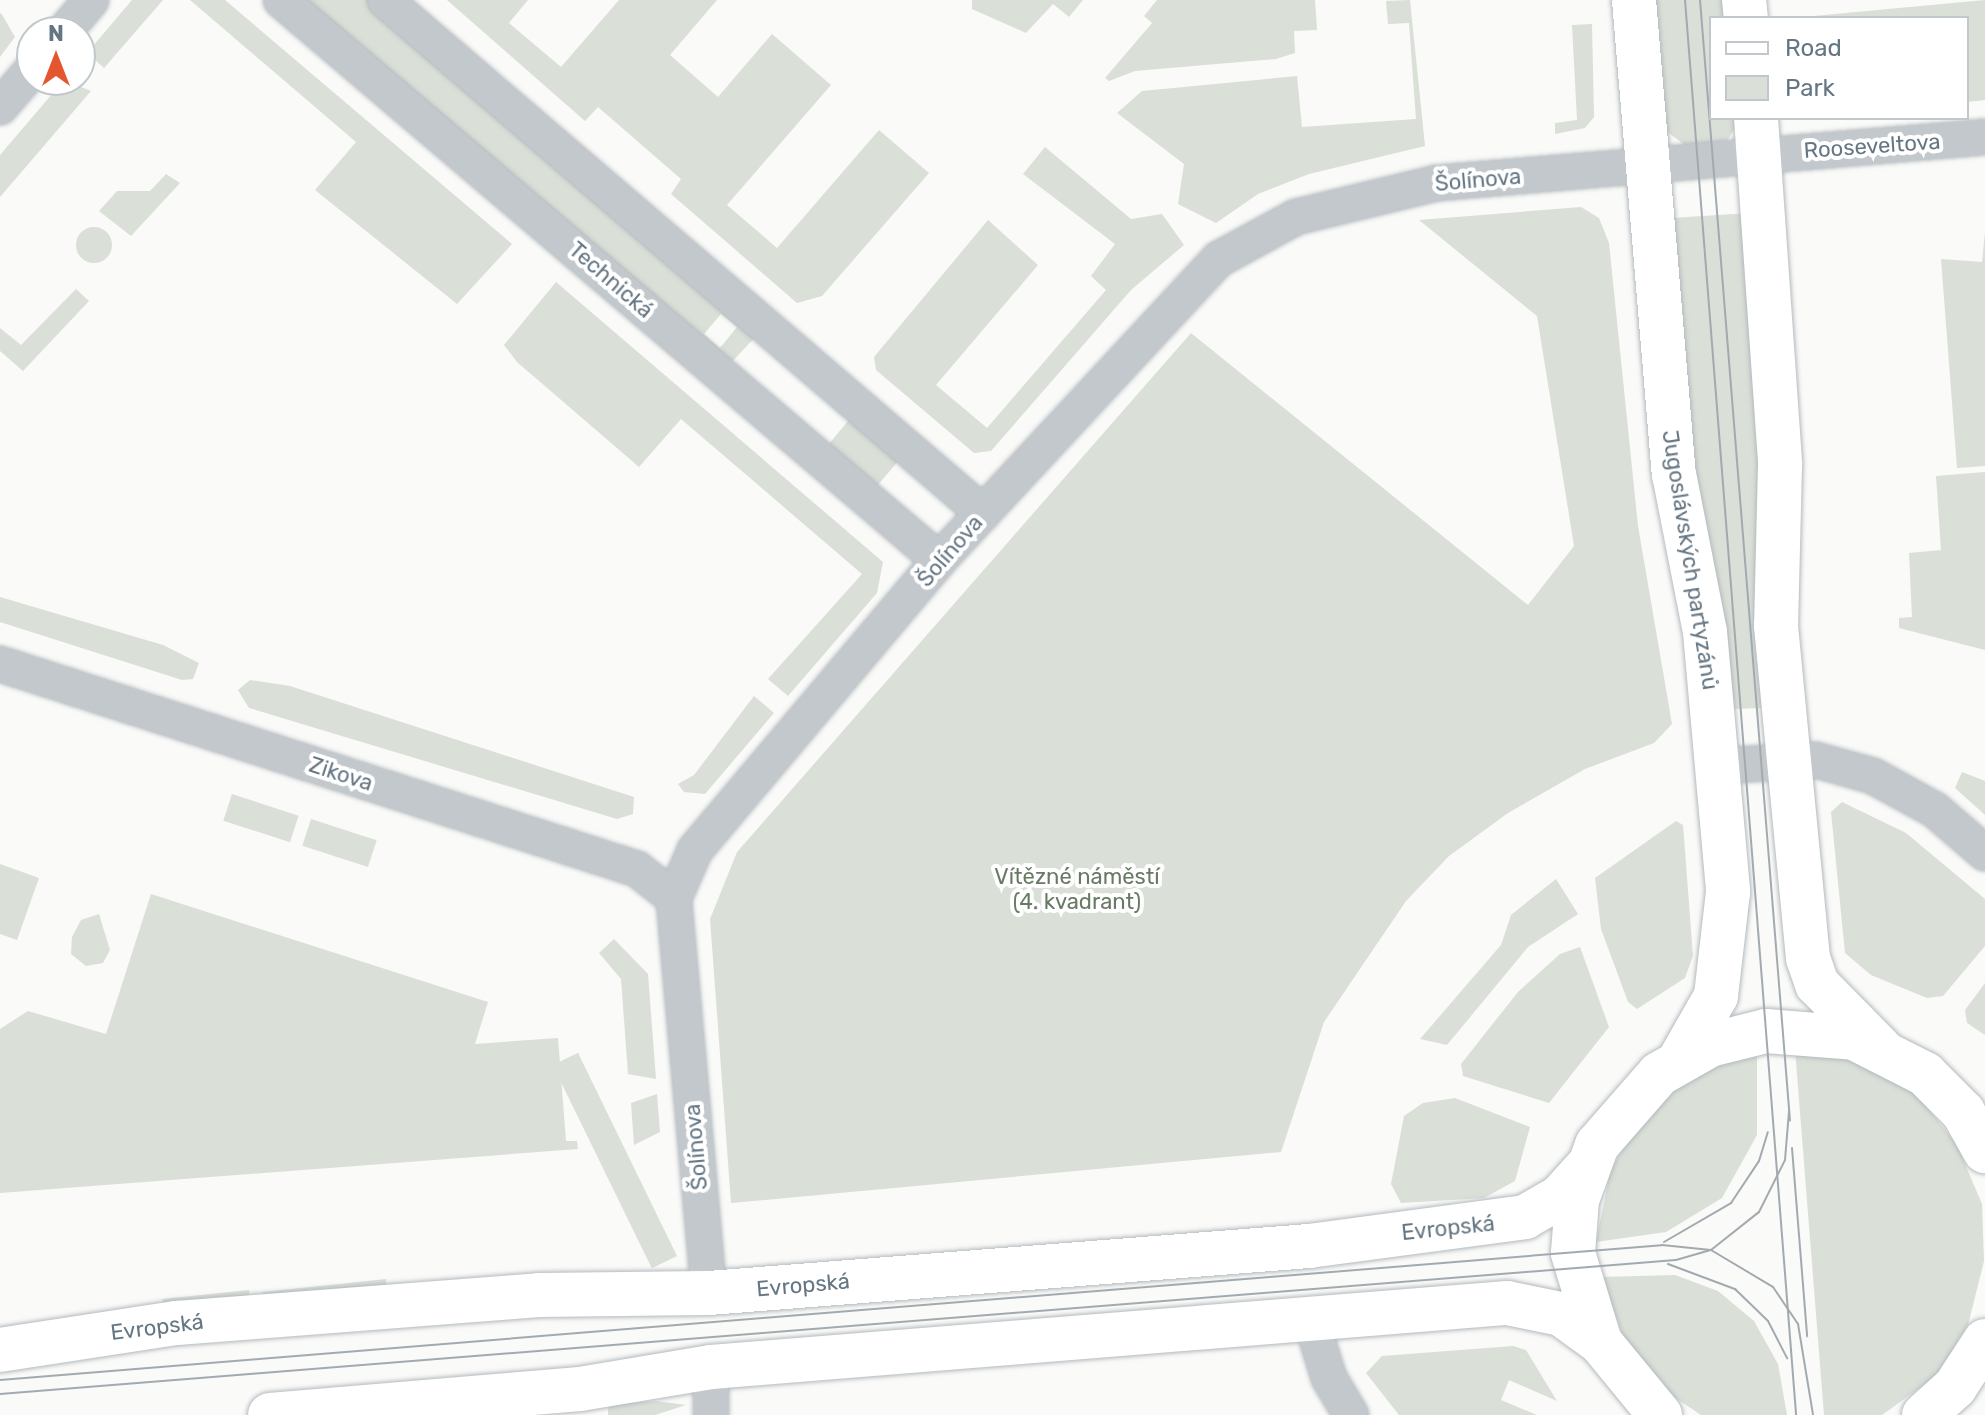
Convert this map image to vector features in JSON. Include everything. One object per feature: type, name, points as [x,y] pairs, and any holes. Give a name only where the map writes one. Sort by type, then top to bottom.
[{"type":"main road","name":"Jugoslávských partyzánů","points":[[1634,0],[1674,474],[1705,632],[1728,892],[1723,963],[1704,1024],[1679,1061]]},
{"type":"main road","points":[[1758,138],[1780,465],[1776,626],[1794,760],[1811,974],[1880,1048],[1945,1092],[1985,1151]]},
{"type":"main road","points":[[1600,1342],[1573,1253],[1587,1167],[1624,1106],[1679,1061],[1737,1036],[1782,1029],[1880,1048]]},
{"type":"main road","name":"Evropská","points":[[0,1350],[224,1320],[539,1295],[709,1293],[1309,1246],[1504,1223],[1543,1209],[1587,1167]]},
{"type":"main road","points":[[270,1415],[580,1389],[711,1367],[1310,1317],[1526,1303],[1561,1314],[1600,1342],[1660,1415]]},
{"type":"main road","points":[[1924,1415],[1955,1387],[1985,1341]]},
{"type":"street","points":[[78,16],[91,0]]},
{"type":"street","name":"Technická","points":[[281,0],[939,560]]},
{"type":"street","points":[[385,0],[983,513]]},
{"type":"street","points":[[0,107],[16,88]]},
{"type":"street","name":"Rooseveltova","points":[[1648,167],[1758,138],[1985,137]]},
{"type":"street","name":"Šolínova","points":[[709,1293],[674,898],[695,850],[939,560],[1219,259],[1296,217],[1373,193],[1648,167]]},
{"type":"street","name":"Zikova","points":[[0,664],[637,869],[674,898]]},
{"type":"street","points":[[1718,766],[1794,760],[1842,766],[1895,785],[1985,853]]},
{"type":"street","points":[[1310,1317],[1329,1378],[1351,1415]]},
{"type":"street","points":[[711,1367],[711,1415]]},
{"type":"green space","points":[[132,0],[163,0],[104,68],[96,61],[96,42]]},
{"type":"green space","points":[[190,0],[225,0],[512,244],[457,304],[315,190],[356,142]]},
{"type":"green space","points":[[300,0],[369,0],[759,333],[727,367]],"holes":[[[721,314],[737,327],[720,348],[704,334]]]},
{"type":"green space","points":[[447,0],[528,0],[509,23],[561,67],[619,0],[717,0],[670,55],[718,97],[772,34],[831,85],[727,205],[777,248],[879,130],[929,173],[822,296],[797,303],[671,194],[681,179],[598,107],[585,121]]},
{"type":"green space","points":[[972,0],[1083,0],[1069,17],[1053,4],[1026,33],[972,9]]},
{"type":"green space","points":[[1157,0],[1315,0],[1317,30],[1294,31],[1295,53],[1276,59],[1135,71],[1109,81],[1105,78],[1152,23],[1144,16]]},
{"type":"green space","points":[[1410,0],[1425,146],[1309,174],[1258,194],[1216,223],[1178,204],[1184,164],[1117,113],[1142,91],[1297,76],[1302,127],[1416,119],[1409,23],[1388,24],[1386,1]]},
{"type":"green space","points":[[1653,0],[1731,0],[1732,16],[1709,16],[1709,120],[1740,120],[1727,141],[1685,145],[1666,131]]},
{"type":"green space","points":[[1985,0],[1985,100],[1969,102],[1969,16],[1813,16]]},
{"type":"green space","points":[[0,14],[15,37],[0,57]]},
{"type":"green space","points":[[1592,24],[1594,117],[1585,128],[1555,134],[1555,123],[1577,120],[1572,25]]},
{"type":"green space","points":[[50,96],[87,96],[0,197],[0,155]]},
{"type":"green space","points":[[1045,147],[1131,219],[1162,214],[1184,245],[1131,290],[991,451],[974,453],[876,370],[874,357],[988,220],[1038,265],[936,385],[987,428],[1106,290],[1091,276],[1115,244],[1023,174]]},
{"type":"green space","points":[[166,174],[180,183],[131,236],[99,211],[117,191],[150,191]]},
{"type":"green space","name":"Vítězné náměstí (4. kvadrant)","points":[[1581,207],[1599,218],[1609,243],[1638,526],[1672,724],[1654,743],[1585,769],[1508,813],[1449,856],[1406,901],[1324,1022],[1281,1152],[731,1203],[710,919],[737,852],[1191,333],[1528,605],[1574,546],[1537,316],[1419,220]]},
{"type":"green space","points":[[1750,213],[1766,454],[1763,708],[1733,709],[1701,527],[1671,218]]},
{"type":"green space","points":[[94,227],[107,232],[112,245],[107,258],[94,263],[81,258],[76,245],[81,232]]},
{"type":"green space","points":[[1985,232],[1985,466],[1957,468],[1941,259],[1982,262]]},
{"type":"green space","points":[[556,282],[883,562],[877,593],[788,696],[768,679],[862,574],[681,419],[639,467],[517,362],[504,345]]},
{"type":"green space","points":[[76,289],[89,301],[23,371],[0,351],[0,328],[21,345]]},
{"type":"green space","points":[[854,414],[903,455],[874,490],[825,448]]},
{"type":"green space","points":[[1985,472],[1985,650],[1899,628],[1899,618],[1912,617],[1909,553],[1941,550],[1936,476]]},
{"type":"green space","points":[[0,597],[163,645],[199,663],[193,679],[182,680],[0,622]]},
{"type":"green space","points":[[250,680],[290,686],[634,797],[633,814],[617,819],[249,708],[238,690]]},
{"type":"green space","points":[[754,696],[774,713],[705,794],[684,792],[678,784],[694,775]]},
{"type":"green space","points":[[1962,772],[1985,781],[1985,815],[1955,788]]},
{"type":"green space","points":[[232,794],[299,816],[290,842],[223,821]]},
{"type":"green space","points":[[1842,802],[1906,833],[1985,899],[1985,946],[1943,996],[1927,998],[1871,975],[1845,953],[1831,812]]},
{"type":"green space","points":[[311,819],[377,840],[368,867],[302,846]]},
{"type":"green space","points":[[1676,821],[1683,825],[1693,956],[1685,978],[1637,1009],[1628,1002],[1601,929],[1595,878]]},
{"type":"green space","points":[[0,864],[39,878],[17,940],[0,934]]},
{"type":"green space","points":[[1556,879],[1578,914],[1528,947],[1447,1045],[1420,1039],[1501,945],[1511,915]]},
{"type":"green space","points":[[151,894],[488,1002],[475,1044],[558,1038],[566,1141],[577,1141],[578,1149],[0,1193],[0,1029],[28,1011],[106,1034]]},
{"type":"green space","points":[[99,914],[110,950],[103,963],[86,966],[71,954],[72,937],[81,920]]},
{"type":"green space","points":[[614,939],[648,974],[656,1079],[628,1074],[621,979],[599,953]]},
{"type":"green space","points":[[1580,947],[1609,1027],[1549,1103],[1463,1076],[1461,1064],[1518,992],[1560,954]]},
{"type":"green space","points":[[1985,983],[1985,1035],[1967,1023],[1965,1010]]},
{"type":"green space","points":[[1795,1049],[1848,1056],[1918,1096],[1957,1145],[1982,1204],[1984,1261],[1968,1325],[1936,1376],[1882,1415],[1824,1415]]},
{"type":"green space","points":[[1757,1052],[1757,1135],[1722,1198],[1666,1232],[1596,1242],[1611,1168],[1650,1108],[1695,1073]]},
{"type":"green space","points":[[578,1053],[677,1256],[652,1268],[553,1065]]},
{"type":"green space","points":[[657,1094],[660,1132],[634,1145],[631,1103]]},
{"type":"green space","points":[[1455,1098],[1530,1127],[1515,1181],[1484,1198],[1401,1203],[1391,1184],[1404,1116],[1423,1103]]},
{"type":"green space","points":[[1675,1275],[1718,1291],[1754,1321],[1778,1364],[1787,1415],[1701,1415],[1668,1393],[1628,1349],[1601,1277]]},
{"type":"green space","points":[[386,1279],[387,1289],[264,1302],[263,1292]]},
{"type":"green space","points":[[249,1290],[250,1300],[164,1309],[162,1299]]},
{"type":"green space","points":[[1513,1346],[1526,1350],[1557,1401],[1509,1380],[1501,1400],[1537,1415],[1399,1415],[1366,1373],[1382,1356]]},
{"type":"green space","points":[[656,1401],[686,1405],[655,1415],[608,1415],[608,1405]]},
{"type":"tram line","points":[[1685,0],[1796,1415]]},
{"type":"tram line","points":[[1700,0],[1709,112]]},
{"type":"tram line","points":[[1710,120],[1790,1120]]},
{"type":"tram line","points":[[0,1394],[1676,1260],[1711,1250],[1759,1212],[1785,1160],[1789,1111]]},
{"type":"tram line","points":[[1664,1242],[1731,1203],[1759,1161],[1768,1132]]},
{"type":"tram line","points":[[1792,1148],[1807,1336]]},
{"type":"tram line","points":[[0,1380],[1662,1245],[1711,1250],[1773,1287],[1798,1324],[1813,1415]]},
{"type":"tram line","points":[[1668,1264],[1735,1289],[1768,1321],[1787,1358]]}]
